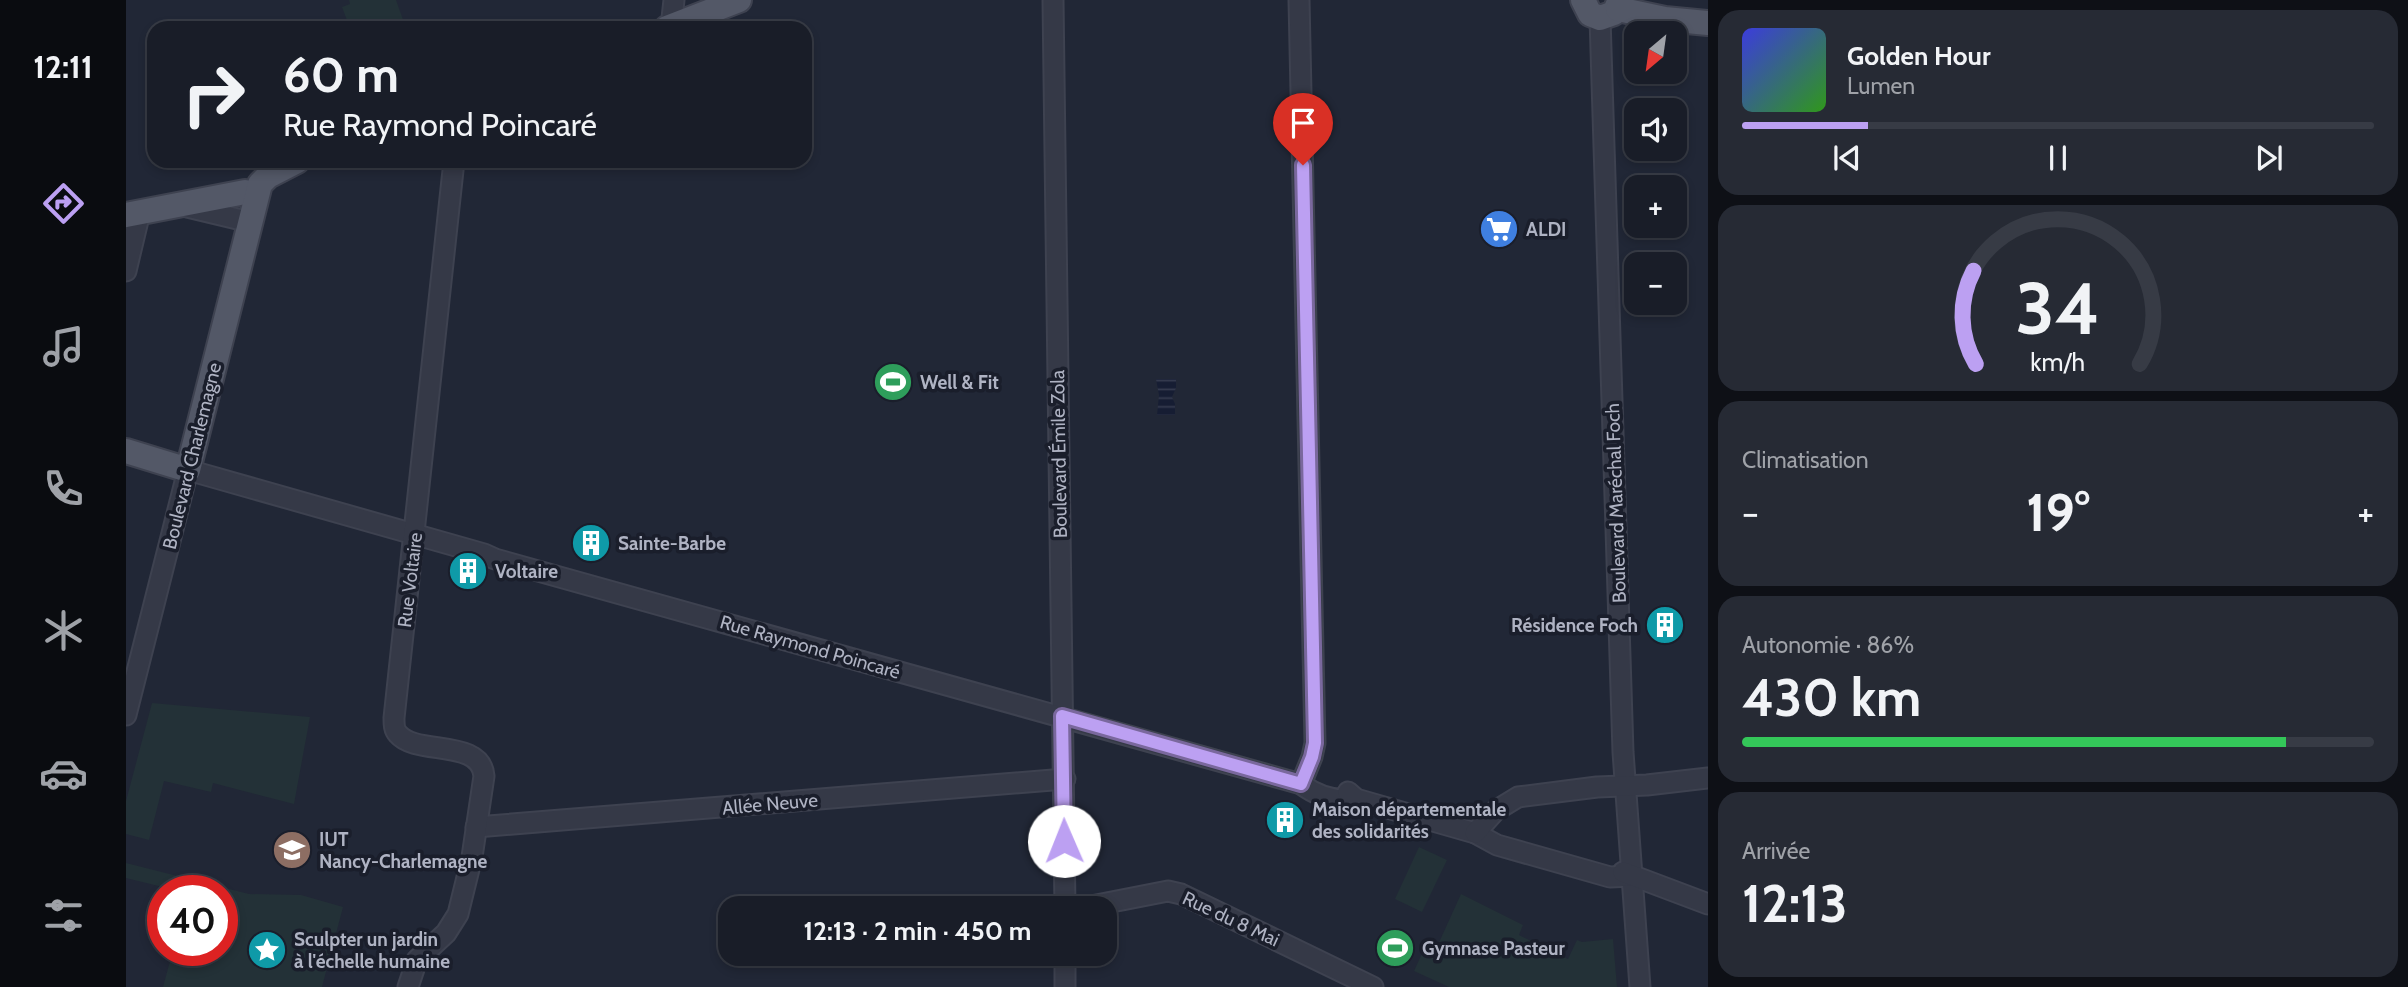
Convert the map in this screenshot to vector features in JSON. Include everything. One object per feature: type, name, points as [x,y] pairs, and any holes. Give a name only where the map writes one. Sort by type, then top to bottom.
[{"type":"main road","points":[[685,21],[739,0]]},
{"type":"main road","points":[[1605,7],[1665,19],[1708,23]]},
{"type":"main road","points":[[133,213],[246,191],[256,196],[260,184],[268,176],[283,168]]},
{"type":"main road","name":"Boulevard Charlemagne","points":[[188,470],[256,196]]},
{"type":"main road","points":[[126,451],[188,470]]},
{"type":"street","points":[[670,21],[674,0]]},
{"type":"street","name":"Boulevard Émile Zola","points":[[1053,0],[1065,896]]},
{"type":"street","points":[[1300,0],[1315,743],[1301,784]]},
{"type":"street","name":"Boulevard Maréchal Foch","points":[[1605,7],[1626,786],[1640,987]]},
{"type":"street","name":"Rue Voltaire","points":[[408,987],[417,960],[446,933],[460,908],[472,857],[484,776],[480,760],[405,740],[395,729],[394,718],[453,168]]},
{"type":"street","points":[[179,205],[250,222]]},
{"type":"street","points":[[126,271],[133,213]]},
{"type":"street","name":"Rue Raymond Poincaré","points":[[188,470],[520,566],[1301,784],[1316,780],[1345,790],[1356,799],[1475,833],[1500,834],[1609,864],[1632,876],[1708,904]]},
{"type":"street","name":"Boulevard Charlemagne","points":[[126,715],[131,678],[188,470]]},
{"type":"street","points":[[1475,833],[1495,811],[1518,797],[1708,778]]},
{"type":"street","name":"Allée Neuve","points":[[476,827],[1065,779]]},
{"type":"street","name":"Rue du 8 Mai","points":[[1117,901],[1168,891],[1181,894],[1373,987]]},
{"type":"street","points":[[1065,966],[1065,987]]},
{"type":"shaded area","points":[[349,0],[396,0],[404,21],[347,21],[342,7],[350,4]]},
{"type":"shaded area","points":[[152,703],[310,717],[294,804],[213,783],[211,792],[164,781],[149,840],[126,834],[126,801]]},
{"type":"shaded area","points":[[1419,847],[1447,860],[1422,912],[1395,899]]},
{"type":"shaded area","points":[[126,863],[174,875],[147,875],[147,883],[126,878]]},
{"type":"shaded area","points":[[238,891],[249,894],[301,895],[343,907],[322,987],[163,987],[169,966],[238,966]]},
{"type":"shaded area","points":[[1461,894],[1523,925],[1519,935],[1568,959],[1577,940],[1582,942],[1613,939],[1617,987],[1449,987],[1414,971],[1426,945],[1436,949]]},
{"type":"water","points":[[1156,379],[1176,379],[1172,397],[1175,415],[1157,415],[1159,395]]},
{"type":"place","name":"ALDI","points":[[1499,229]]},
{"type":"place","name":"Well & Fit","points":[[893,382]]},
{"type":"place","name":"Sainte-Barbe","points":[[591,543]]},
{"type":"place","name":"Voltaire","points":[[468,571]]},
{"type":"place","name":"Résidence Foch","points":[[1665,625]]},
{"type":"place","name":"Maison départementale des solidarités","points":[[1285,820]]},
{"type":"place","name":"IUT Nancy-Charlemagne","points":[[292,850]]},
{"type":"place","name":"Gymnase Pasteur","points":[[1395,948]]},
{"type":"place","name":"Sculpter un jardin à l'échelle humaine","points":[[267,950]]},
{"type":"route","points":[[1064,841],[1062,716],[1301,784],[1309,767],[1315,743],[1303,165]]}]
